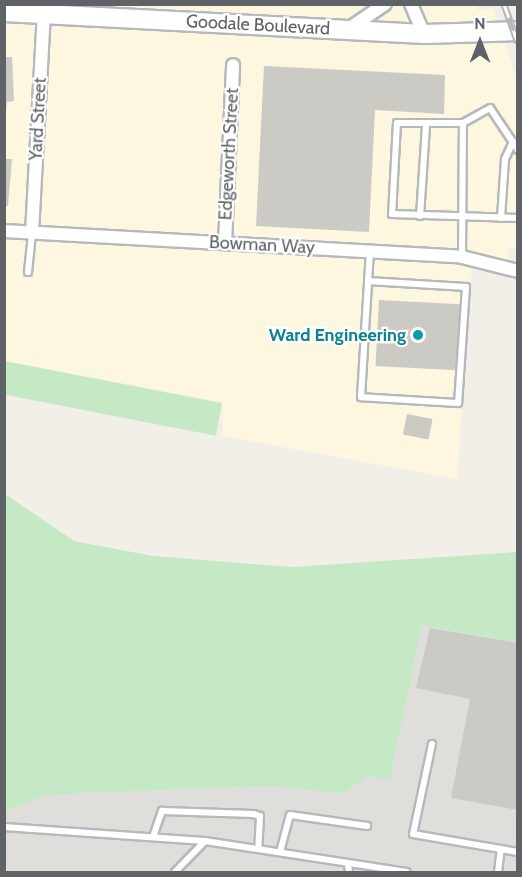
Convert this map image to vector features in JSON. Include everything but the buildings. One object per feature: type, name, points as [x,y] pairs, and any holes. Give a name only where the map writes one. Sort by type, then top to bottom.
[{"type":"main road","name":"Goodale Boulevard","points":[[4,12],[44,9],[424,34],[518,31]]},
{"type":"street","points":[[346,30],[385,4]]},
{"type":"street","points":[[411,4],[424,34]]},
{"type":"street","name":"Yard Street","points":[[32,233],[44,9]]},
{"type":"street","name":"Edgeworth Street","points":[[225,243],[233,64]]},
{"type":"street","name":"Bowman Way","points":[[4,231],[462,257],[518,271]]},
{"type":"lane","points":[[518,150],[490,108],[463,123],[426,125],[397,123],[392,214],[462,219],[518,218]]},
{"type":"lane","points":[[462,257],[463,123]]},
{"type":"lane","points":[[420,216],[426,125]]},
{"type":"lane","points":[[501,218],[505,159],[513,142]]},
{"type":"lane","points":[[28,272],[32,233]]},
{"type":"lane","points":[[368,281],[466,287],[458,403],[361,397],[368,281],[370,250]]},
{"type":"lane","points":[[432,744],[413,834],[518,852]]},
{"type":"lane","points":[[153,837],[162,811],[253,814],[260,816],[258,849]]},
{"type":"lane","points":[[280,852],[290,814],[367,825]]},
{"type":"lane","points":[[4,827],[205,841],[407,873]]},
{"type":"lane","points":[[176,873],[205,841]]},
{"type":"lane","points":[[498,873],[501,849]]},
{"type":"lane","points":[[348,863],[349,873]]},
{"type":"shaded area","points":[[476,4],[478,10],[494,9],[517,80],[517,248],[508,249],[509,269],[472,267],[457,479],[223,436],[222,402],[5,361],[4,5]]},
{"type":"shaded area","points":[[422,624],[517,643],[517,872],[5,872],[4,812],[45,795],[271,786],[343,794],[368,777],[390,780]]},
{"type":"green space","points":[[4,361],[222,403],[216,436],[4,395]]},
{"type":"green space","points":[[5,494],[74,541],[153,556],[292,567],[517,552],[517,643],[422,625],[390,780],[368,777],[343,794],[271,786],[45,795],[5,812]]},
{"type":"railway","points":[[504,4],[518,43]]},
{"type":"place","name":"Ward Engineering","points":[[418,335]]}]
